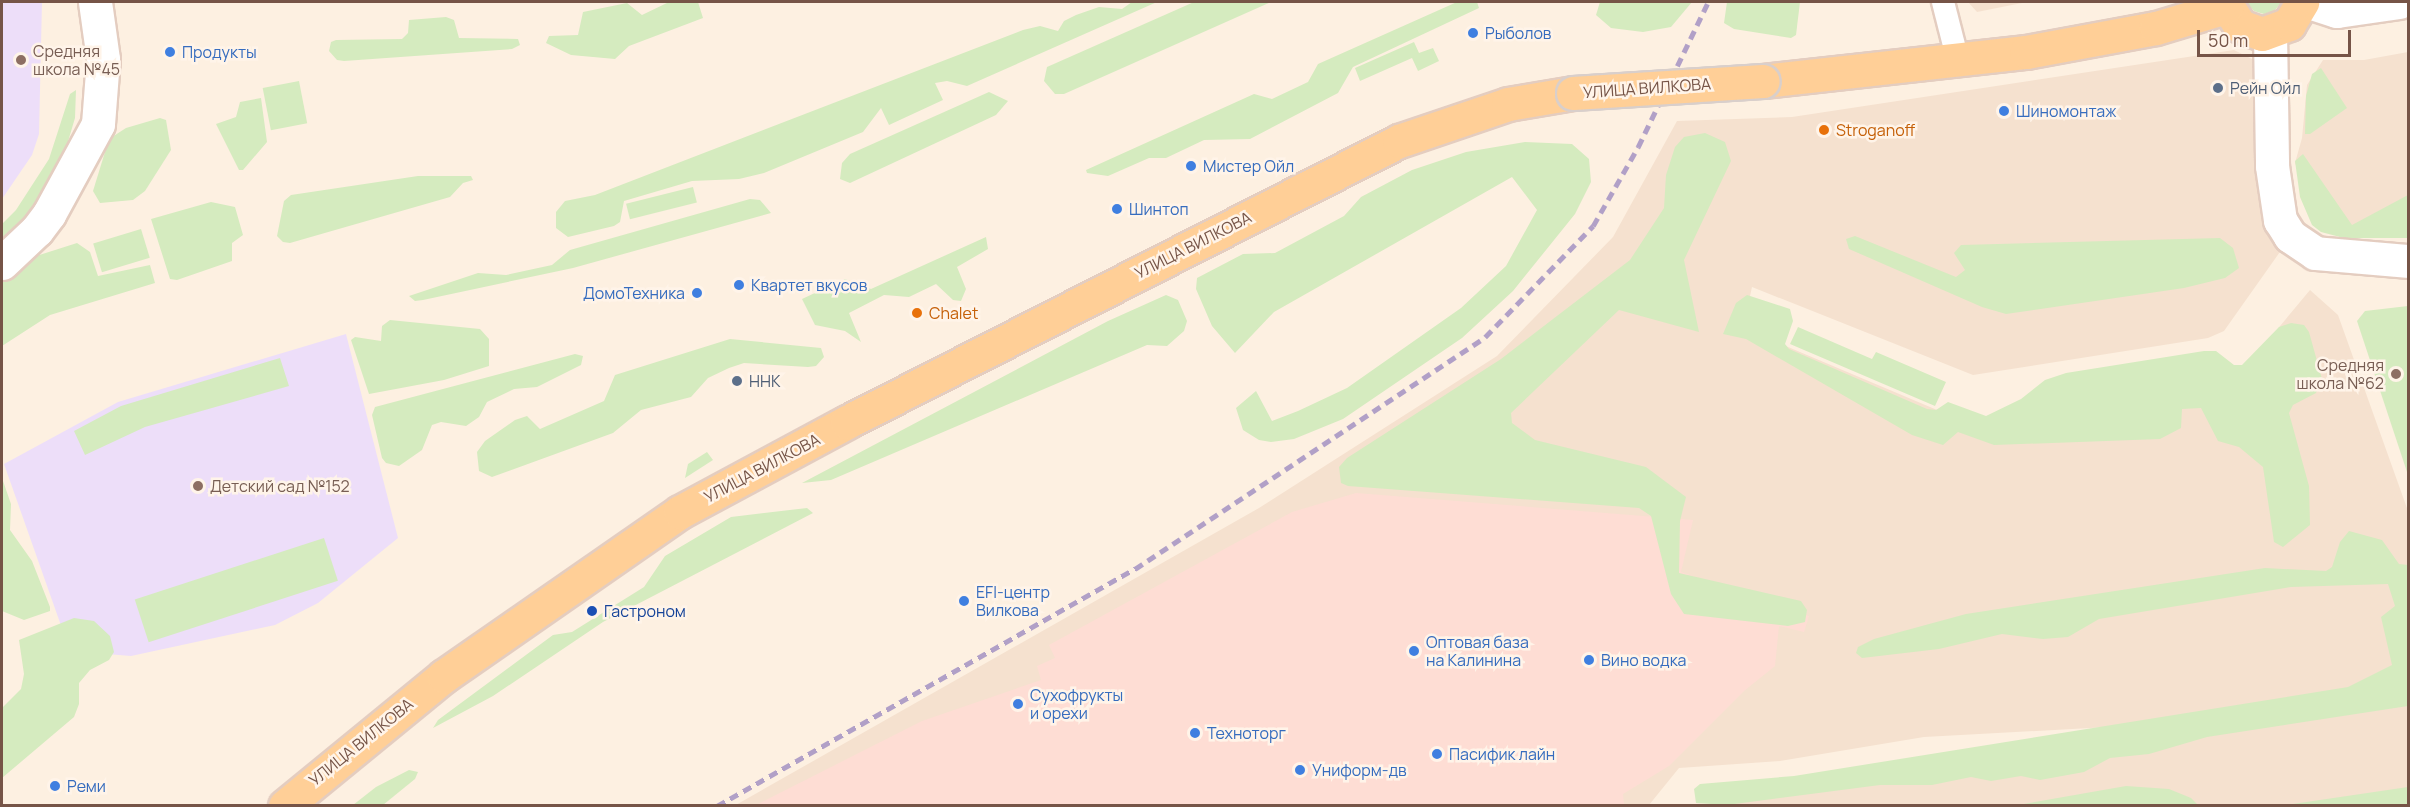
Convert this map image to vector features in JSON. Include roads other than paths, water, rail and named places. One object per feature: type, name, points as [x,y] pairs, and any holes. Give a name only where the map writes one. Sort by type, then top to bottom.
[{"type":"main road","points":[[2,262],[43,222],[98,124],[103,60],[95,2]]},
{"type":"main road","points":[[2225,4],[2240,26],[2254,33],[2270,33],[2289,24],[2302,2]]},
{"type":"main road","points":[[2309,2],[2337,11],[2399,2]]},
{"type":"main road","name":"УЛИЦА ВИЛКОВА","points":[[285,806],[444,676],[680,512],[847,422],[1399,141],[1508,104],[1573,93],[1763,81],[1958,61],[2104,39],[2225,4]]},
{"type":"main road","points":[[2270,33],[2272,166],[2280,220],[2290,236],[2315,253],[2409,261]]},
{"type":"street","points":[[1943,2],[1958,61]]},
{"type":"railway","points":[[717,806],[1135,569],[1485,337],[1593,226],[1638,147],[1708,2]]},
{"type":"place","name":"Рыболов","points":[[1473,33]]},
{"type":"place","name":"Продукты","points":[[170,52]]},
{"type":"place","name":"Средняя школа №45","points":[[21,60]]},
{"type":"place","name":"Рейн Ойл","points":[[2218,88]]},
{"type":"place","name":"Шиномонтаж","points":[[2004,111]]},
{"type":"place","name":"Stroganoff","points":[[1824,130]]},
{"type":"place","name":"Мистер Ойл","points":[[1191,166]]},
{"type":"place","name":"Шинтоп","points":[[1117,209]]},
{"type":"place","name":"Квартет вкусов","points":[[739,285]]},
{"type":"place","name":"ДомоТехника","points":[[697,293]]},
{"type":"place","name":"Chalet","points":[[917,313]]},
{"type":"place","name":"Средняя школа №62","points":[[2396,374]]},
{"type":"place","name":"ННК","points":[[737,381]]},
{"type":"place","name":"Детский сад №152","points":[[198,486]]},
{"type":"place","name":"EFI-центр Вилкова","points":[[964,601]]},
{"type":"place","name":"Гастроном","points":[[592,611]]},
{"type":"place","name":"Оптовая база на Калинина","points":[[1414,651]]},
{"type":"place","name":"Вино водка","points":[[1589,660]]},
{"type":"place","name":"Сухофрукты и орехи","points":[[1018,704]]},
{"type":"place","name":"Техноторг","points":[[1195,733]]},
{"type":"place","name":"Пасифик лайн","points":[[1437,754]]},
{"type":"place","name":"Униформ-дв","points":[[1300,770]]},
{"type":"place","name":"Реми","points":[[55,786]]}]
